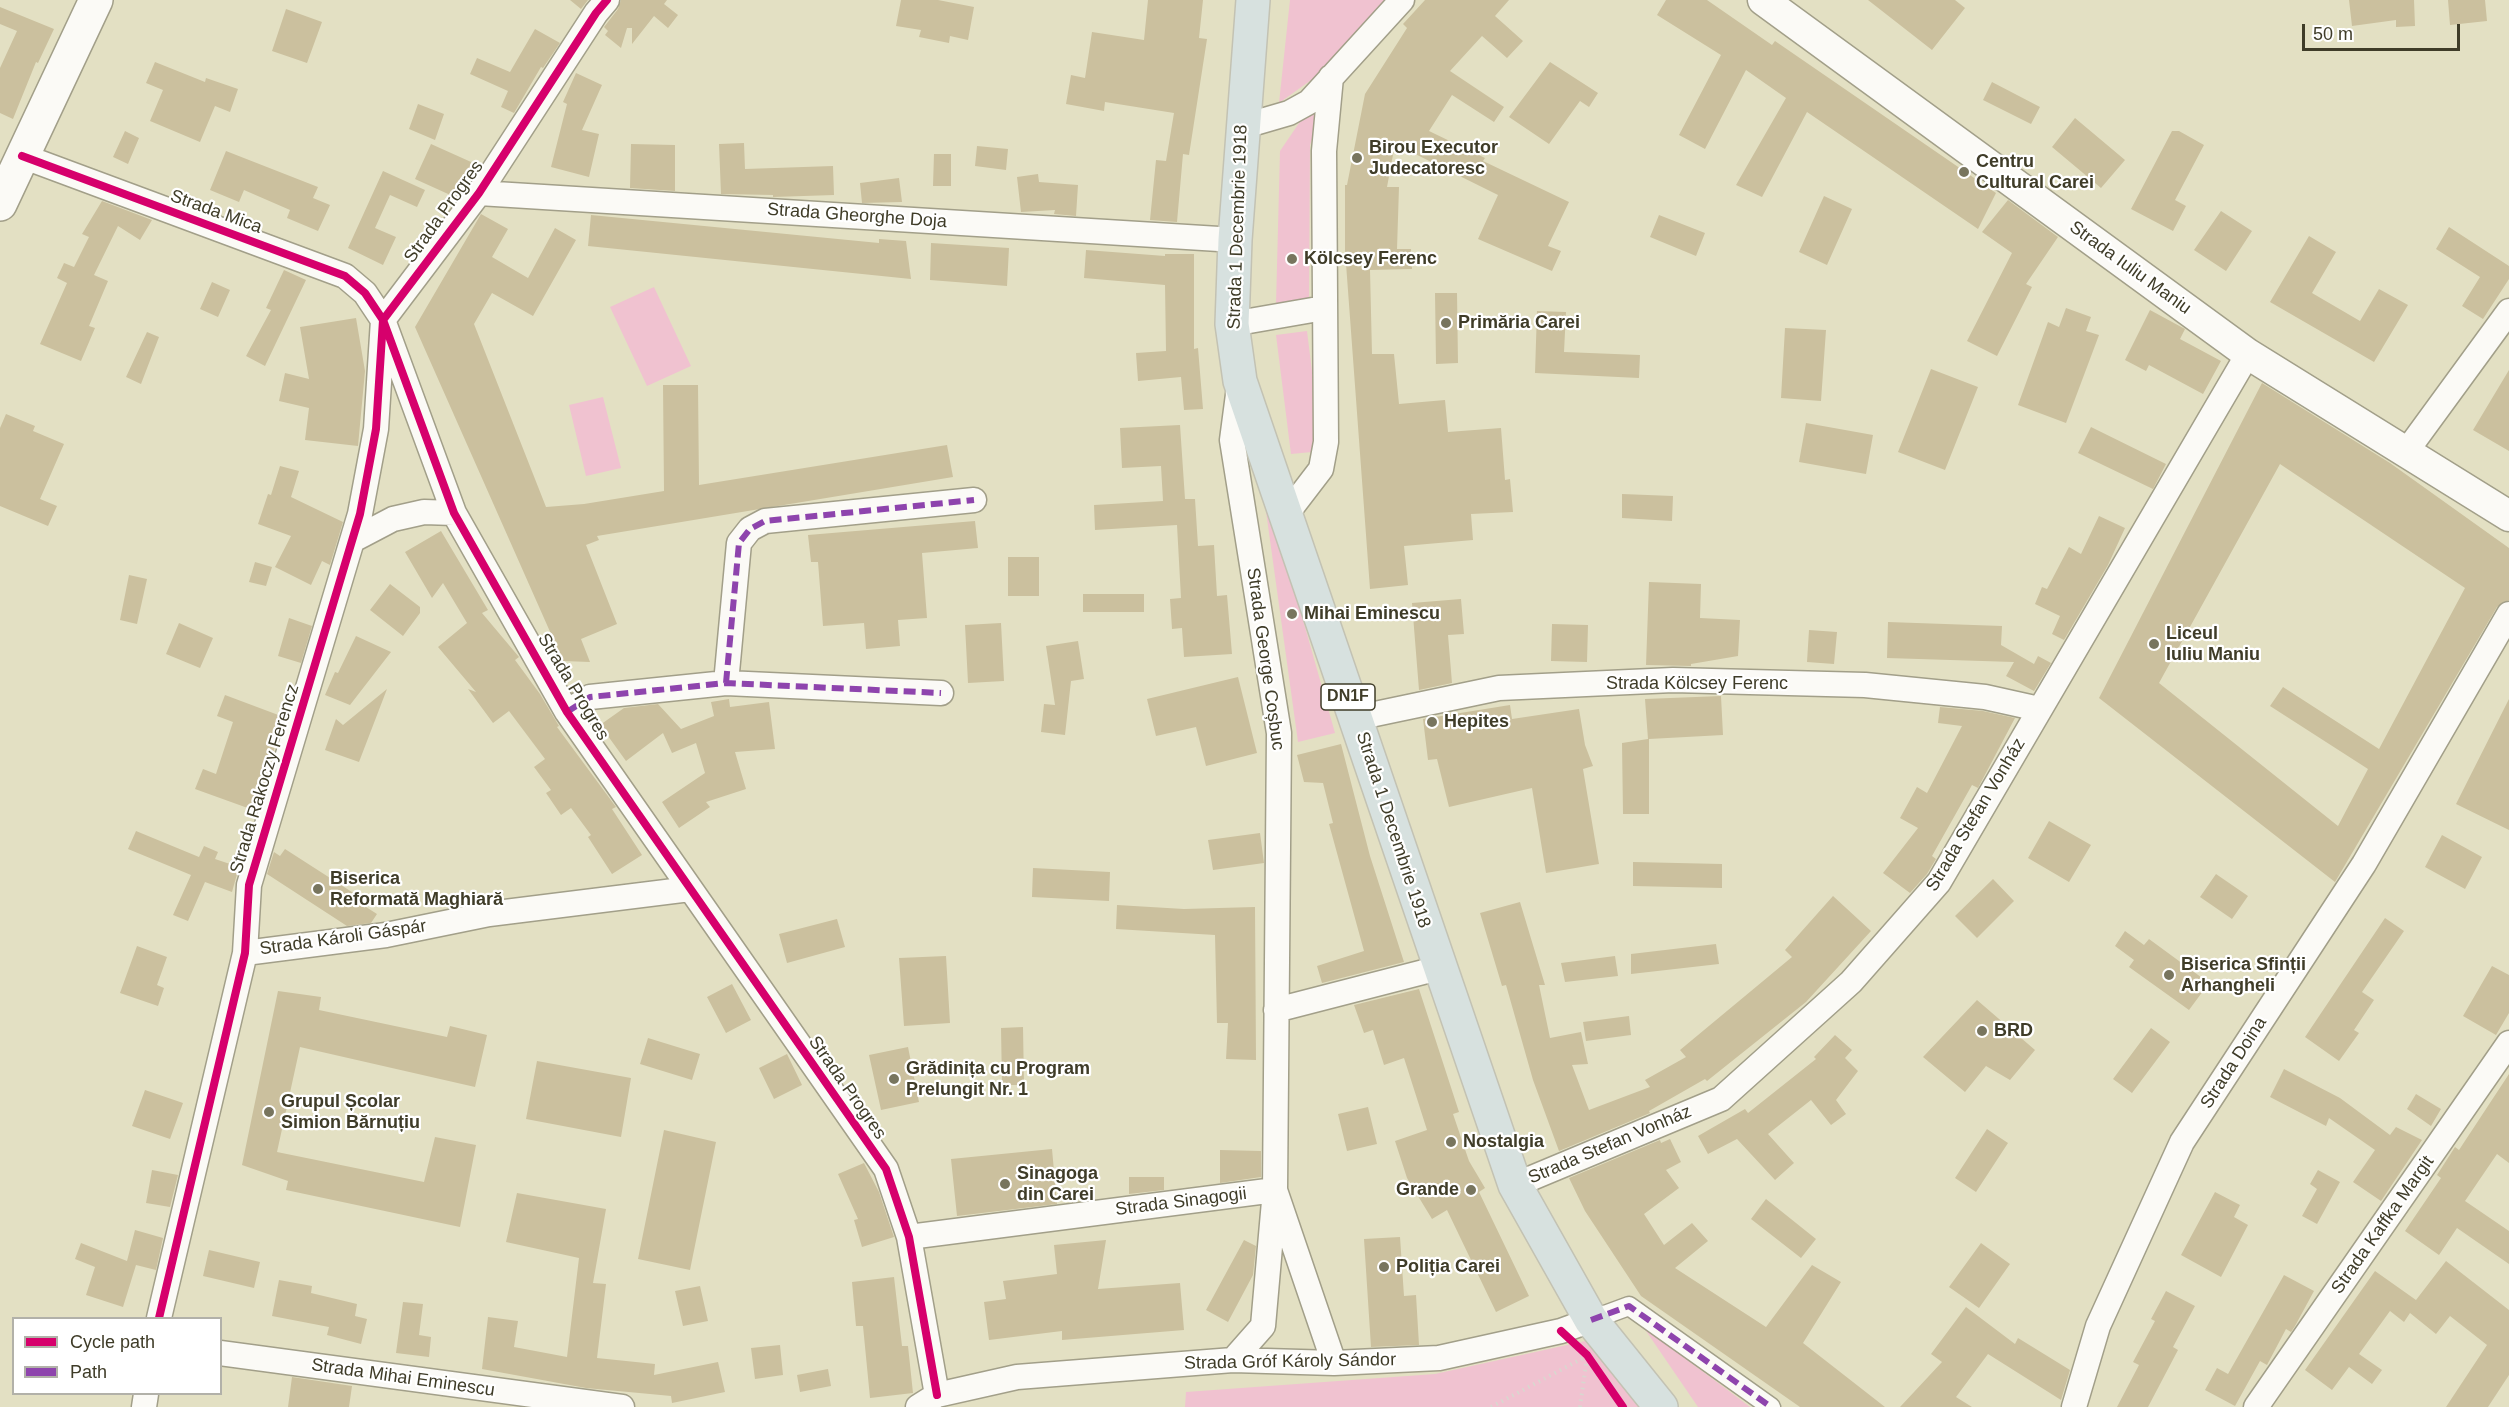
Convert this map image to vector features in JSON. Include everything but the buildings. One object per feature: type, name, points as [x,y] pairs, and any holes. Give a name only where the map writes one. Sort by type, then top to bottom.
[{"type":"main road","points":[[0,204],[96,0]]},
{"type":"main road","name":"Strada 1 Decembrie 1918","points":[[1253,0],[1241,127],[1232,324],[1240,381],[1515,1185],[1592,1320],[1607,1359],[1660,1407]]},
{"type":"street","name":"Strada Progres","points":[[607,0],[596,13],[479,193],[383,320],[454,513],[567,712],[886,1169],[909,1237],[928,1401]]},
{"type":"street","points":[[1241,127],[1289,113],[1309,102],[1402,0]]},
{"type":"street","name":"Strada Iuliu Maniu","points":[[1763,0],[2248,354],[2509,516]]},
{"type":"street","points":[[1285,516],[1321,469],[1326,442],[1324,151],[1331,77]]},
{"type":"street","name":"Strada Mica","points":[[22,156],[345,276],[365,294],[383,320]]},
{"type":"street","name":"Strada Gheorghe Doja","points":[[479,193],[1235,240]]},
{"type":"street","points":[[1232,324],[1324,308]]},
{"type":"street","points":[[2406,452],[2509,310]]},
{"type":"street","name":"Strada Rakoczy Ferencz","points":[[159,1317],[245,953],[249,885],[353,540],[376,429],[383,320]]},
{"type":"street","name":"Strada Stefan Vonház","points":[[1515,1185],[1721,1099],[1851,982],[1939,882],[2248,354]]},
{"type":"street","name":"Strada George Coșbuc","points":[[1233,1360],[1263,1326],[1275,1190],[1279,733],[1232,440],[1240,381]]},
{"type":"street","points":[[726,683],[739,543],[750,529],[765,521],[974,500]]},
{"type":"street","points":[[353,540],[393,519],[424,512],[454,513]]},
{"type":"street","name":"Strada Doina","points":[[2074,1407],[2098,1326],[2182,1142],[2364,864],[2509,614]]},
{"type":"street","name":"Strada Kölcsey Ferenc","points":[[1356,718],[1499,688],[1673,680],[1865,685],[1985,697],[2039,709]]},
{"type":"street","points":[[567,712],[590,697],[726,683],[941,693]]},
{"type":"street","name":"Strada Károli Gáspár","points":[[245,953],[386,935],[489,914],[690,889]]},
{"type":"street","points":[[1276,1010],[1439,968]]},
{"type":"street","name":"Strada Kaffka Margit","points":[[2256,1407],[2509,1043]]},
{"type":"street","name":"Strada George Coșbuc","points":[[1275,1190],[1334,1363]]},
{"type":"street","name":"Strada Sinagogii","points":[[909,1237],[1275,1190]]},
{"type":"street","points":[[1592,1320],[1629,1306],[1771,1407]]},
{"type":"street","name":"Strada Gróf Károly Sándor","points":[[928,1401],[1017,1377],[1233,1360],[1334,1363],[1439,1358],[1561,1331],[1592,1320]]},
{"type":"street","name":"Strada Mihai Eminescu","points":[[222,1353],[622,1407]]},
{"type":"path","points":[[1561,1331],[1587,1355],[1607,1359]]},
{"type":"path","points":[[1580,1407],[1587,1355]]},
{"type":"path","points":[[1491,1407],[1587,1355],[1607,1359]]},
{"type":"shaded area","points":[[1290,0],[1387,0],[1321,73],[1279,103]]},
{"type":"shaded area","points":[[1326,99],[1310,145],[1309,305],[1276,304],[1280,151],[1312,104]]},
{"type":"shaded area","points":[[654,287],[691,366],[647,386],[610,307]]},
{"type":"shaded area","points":[[1307,331],[1322,451],[1291,454],[1276,335]]},
{"type":"shaded area","points":[[603,397],[621,468],[586,476],[569,405]]},
{"type":"shaded area","points":[[1260,468],[1335,733],[1298,742]]},
{"type":"shaded area","points":[[1644,1328],[1729,1391],[1750,1407],[1698,1407]]},
{"type":"shaded area","points":[[1590,1340],[1640,1407],[1185,1407],[1186,1392],[1435,1374]]},
{"type":"marked path","points":[[726,683],[739,543],[750,529],[765,521],[974,500]]},
{"type":"marked path","points":[[567,712],[590,697],[726,683],[941,693]]},
{"type":"marked path","points":[[1591,1320],[1629,1306],[1771,1407]]},
{"type":"cycle path","points":[[607,0],[596,13],[479,193],[383,320],[454,513],[567,712],[886,1169],[909,1237],[937,1395]]},
{"type":"cycle path","points":[[22,156],[345,276],[365,293],[383,320],[376,429],[360,514],[249,885],[245,953],[159,1317]]},
{"type":"cycle path","points":[[1561,1331],[1587,1355],[1623,1407]]},
{"type":"place","name":"Birou Executor Judecatoresc","points":[[1357,158]]},
{"type":"place","name":"Centru Cultural Carei","points":[[1964,172]]},
{"type":"place","name":"Kölcsey Ferenc","points":[[1292,259]]},
{"type":"place","name":"Primăria Carei","points":[[1446,323]]},
{"type":"place","name":"Mihai Eminescu","points":[[1292,614]]},
{"type":"place","name":"Liceul Iuliu Maniu","points":[[2154,644]]},
{"type":"place","name":"Hepites","points":[[1432,722]]},
{"type":"place","name":"Biserica Reformată Maghiară","points":[[318,889]]},
{"type":"place","name":"Biserica Sfinții Arhangheli","points":[[2169,975]]},
{"type":"place","name":"BRD","points":[[1982,1031]]},
{"type":"place","name":"Grădinița cu Program Prelungit Nr. 1","points":[[894,1079]]},
{"type":"place","name":"Grupul Școlar Simion Bărnuțiu","points":[[269,1112]]},
{"type":"place","name":"Nostalgia","points":[[1451,1142]]},
{"type":"place","name":"Sinagoga din Carei","points":[[1005,1184]]},
{"type":"place","name":"Grande","points":[[1471,1190]]},
{"type":"place","name":"Poliția Carei","points":[[1384,1267]]}]
